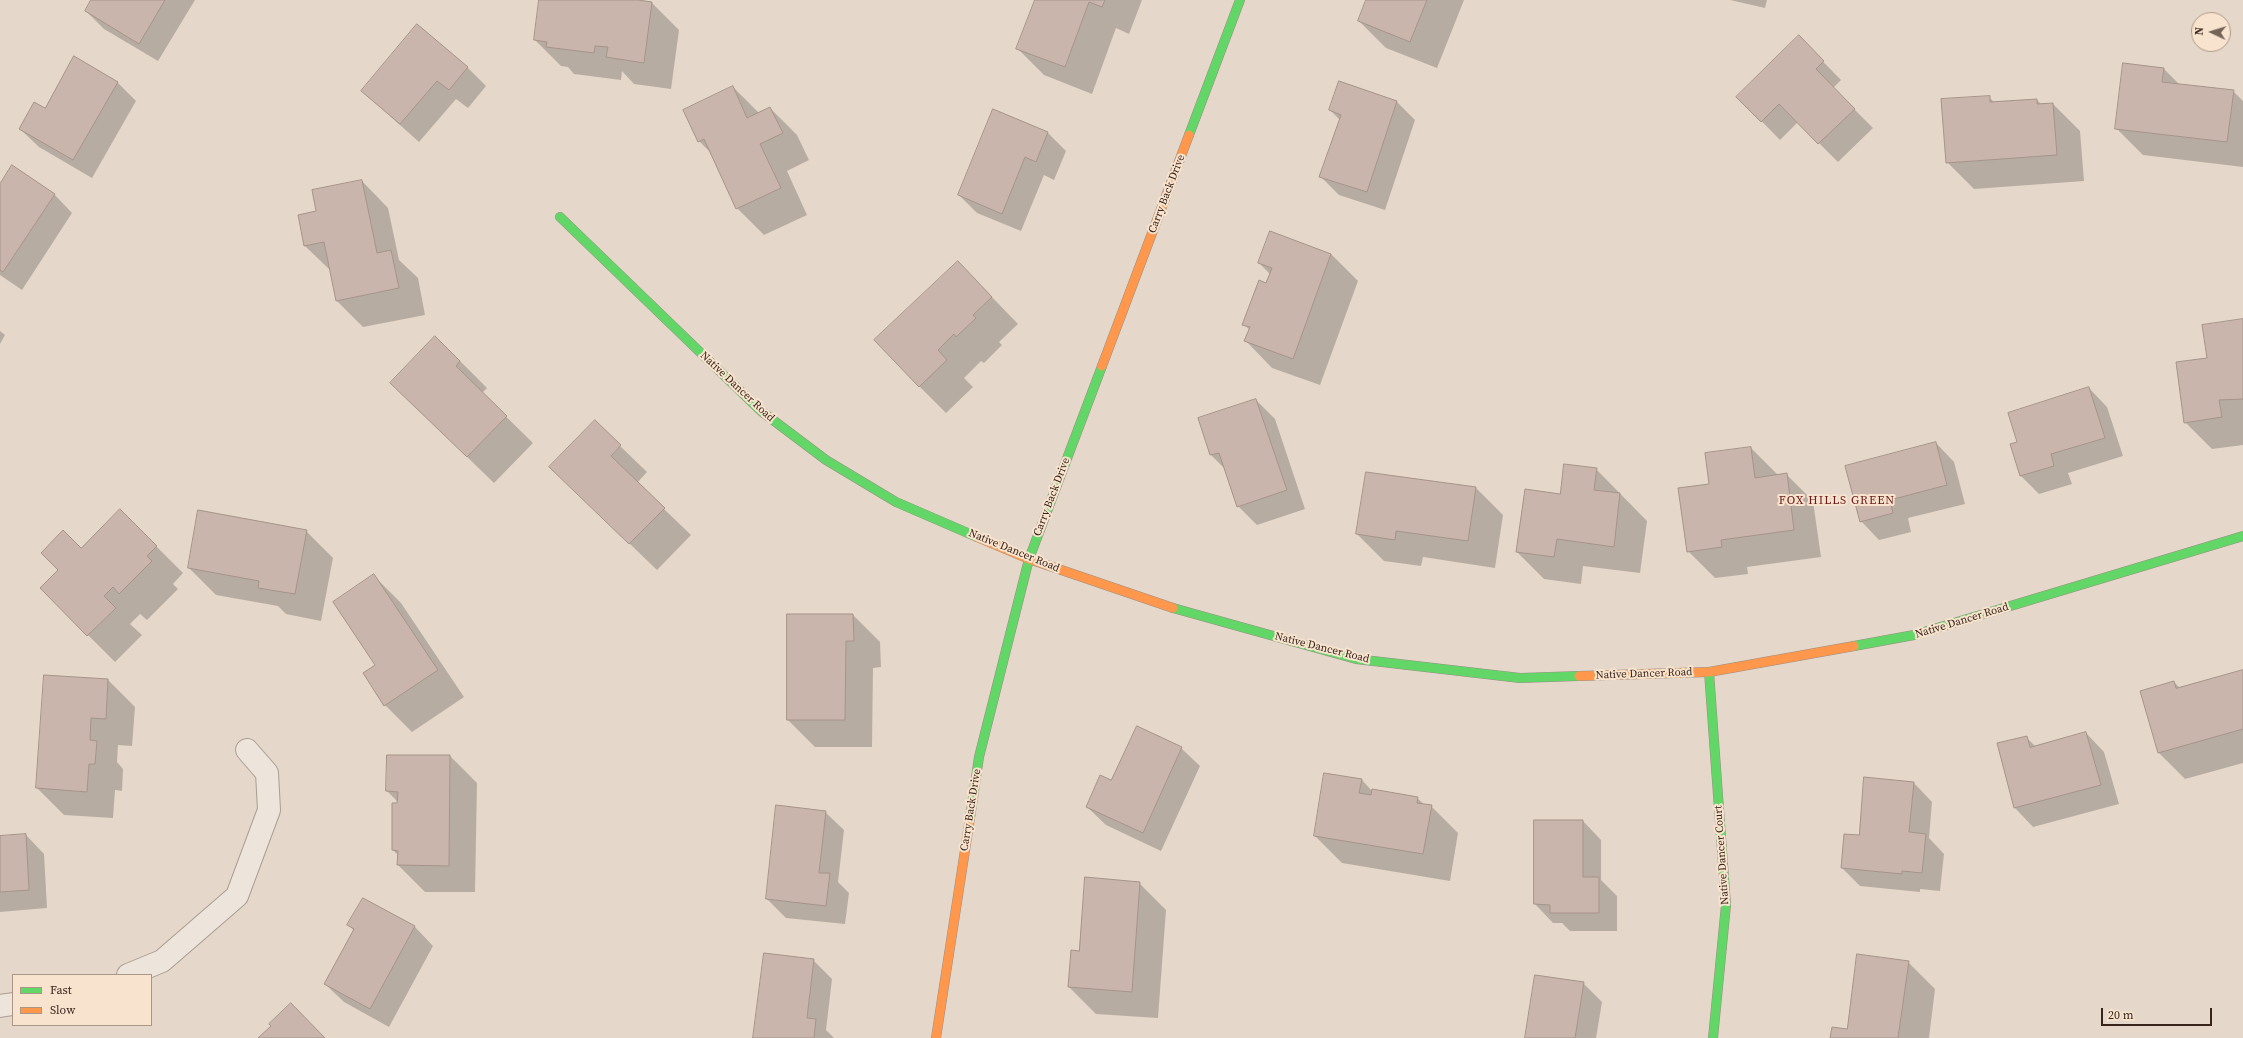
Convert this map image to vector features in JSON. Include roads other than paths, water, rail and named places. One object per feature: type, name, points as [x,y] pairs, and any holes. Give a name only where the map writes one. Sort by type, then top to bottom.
[{"type":"street","name":"Carry Back Drive","points":[[936,1038],[979,757],[1029,559],[1240,0]]},
{"type":"street","name":"Native Dancer Road","points":[[560,217],[761,411],[826,460],[896,502],[1029,559],[1160,604],[1356,658],[1520,678],[1709,672],[1914,636],[2243,536]]},
{"type":"street","name":"Native Dancer Court","points":[[1709,672],[1726,905],[1713,1038]]},
{"type":"street","points":[[130,974],[162,960],[237,896],[269,810],[267,773],[247,750]]},
{"type":"street","points":[[0,1006],[12,1004]]},
{"type":"district","name":"FOX HILLS GREEN","points":[[1837,501]]}]
